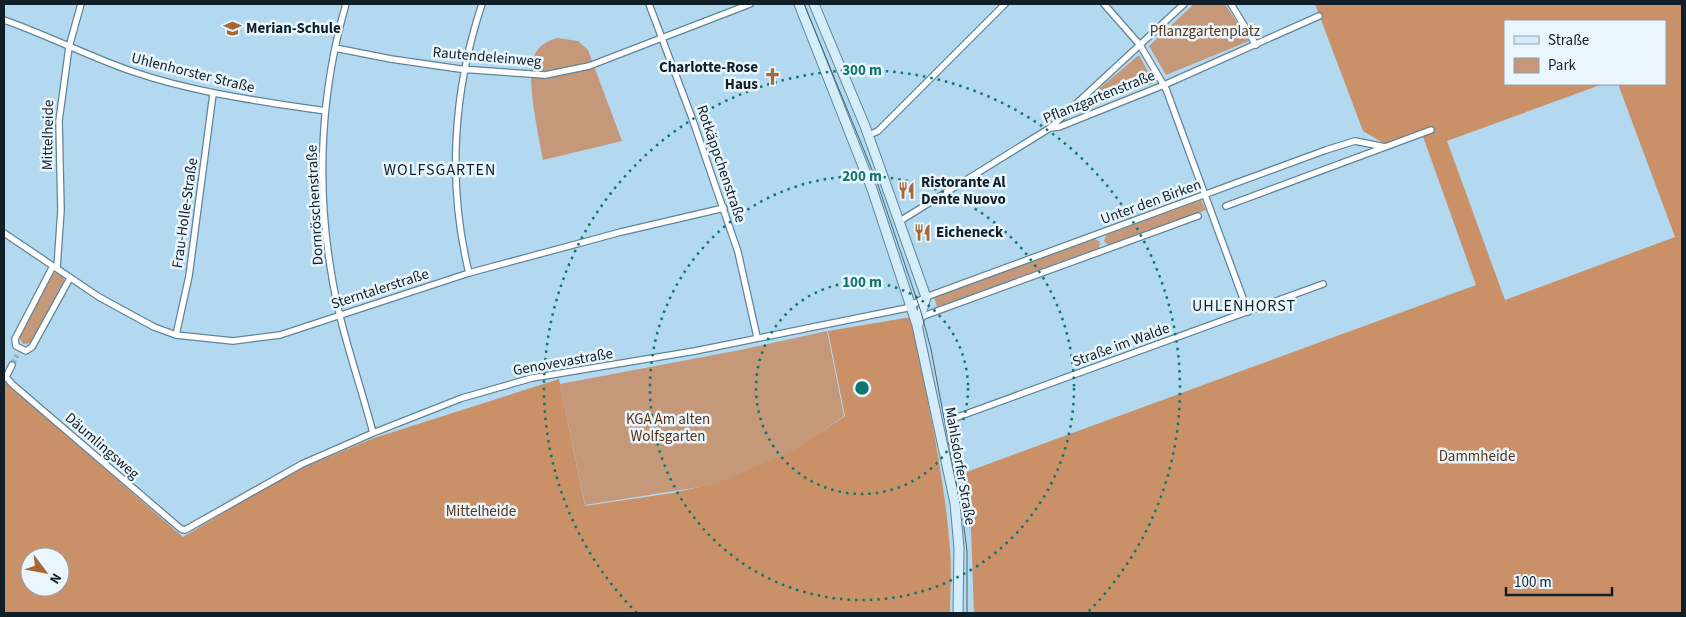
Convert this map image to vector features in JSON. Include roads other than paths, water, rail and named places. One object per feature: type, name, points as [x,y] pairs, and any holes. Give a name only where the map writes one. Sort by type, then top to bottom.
[{"type":"main road","name":"Mahlsdorfer Straße","points":[[798,4],[872,189],[918,321],[955,503],[959,548],[958,613]]},
{"type":"main road","points":[[814,4],[869,135],[926,297]]},
{"type":"main road","name":"Mahlsdorfer Straße","points":[[918,321],[926,297]]},
{"type":"street","name":"Mittelheide","points":[[70,278],[32,346],[26,351],[18,352],[15,339],[55,267],[61,210],[59,121],[69,47],[81,4]]},
{"type":"street","name":"Dornröschenstraße","points":[[346,4],[335,48],[326,111],[323,176],[326,226],[331,271],[373,433]]},
{"type":"street","points":[[469,273],[459,222],[455,173],[456,120],[464,70],[482,4]]},
{"type":"street","name":"Rotkäppchenstraße","points":[[649,4],[724,208],[746,283],[757,337]]},
{"type":"street","name":"Rautendeleinweg","points":[[335,48],[464,70],[534,75],[562,73],[589,66],[750,4]]},
{"type":"street","points":[[869,135],[878,131],[1005,4]]},
{"type":"street","points":[[1104,4],[1140,45],[1164,85],[1248,312]]},
{"type":"street","points":[[1050,128],[1184,4]]},
{"type":"street","points":[[1231,4],[1256,45]]},
{"type":"street","name":"Pflanzgartenstraße","points":[[900,221],[1050,128],[1164,85],[1319,16]]},
{"type":"street","name":"Uhlenhorster Straße","points":[[4,20],[132,72],[213,94],[326,111]]},
{"type":"street","name":"Frau-Holle-Straße","points":[[176,335],[190,276],[213,94]]},
{"type":"street","points":[[1226,206],[1431,130]]},
{"type":"street","name":"Unter den Birken","points":[[912,305],[926,297],[1355,141],[1385,147]]},
{"type":"street","name":"Sterntalerstraße","points":[[4,233],[126,314],[176,335],[223,341],[245,341],[288,333],[469,273],[621,232],[724,208]]},
{"type":"street","name":"Unter den Birken","points":[[918,321],[1198,216]]},
{"type":"street","name":"Straße im Walde","points":[[955,418],[1323,284]]},
{"type":"street","name":"Genovevastraße","points":[[185,530],[271,480],[373,433],[462,398],[532,378],[695,351],[907,308],[912,305]]},
{"type":"street","name":"Däumlingsweg","points":[[12,365],[6,377],[125,482],[180,529],[185,530]]},
{"type":"tunnel","points":[[12,365],[17,355]]},
{"type":"tram line","points":[[804,4],[877,182],[921,312],[931,349],[963,519],[967,551],[967,613]]},
{"type":"place","name":"Merian-Schule","points":[[232,28]]},
{"type":"place","name":"Charlotte-Rose Haus","points":[[772,76]]},
{"type":"place","name":"Ristorante Al Dente Nuovo","points":[[907,191]]},
{"type":"place","name":"Eicheneck","points":[[922,232]]},
{"type":"district","name":"WOLFSGARTEN","points":[[440,170]]},
{"type":"district","name":"UHLENHORST","points":[[1244,306]]},
{"type":"park label","name":"Pflanzgartenplatz","points":[[1205,31]]},
{"type":"park label","name":"KGA Am alten Wolfsgarten","points":[[668,428]]},
{"type":"park label","name":"Dammheide","points":[[1477,456]]}]
